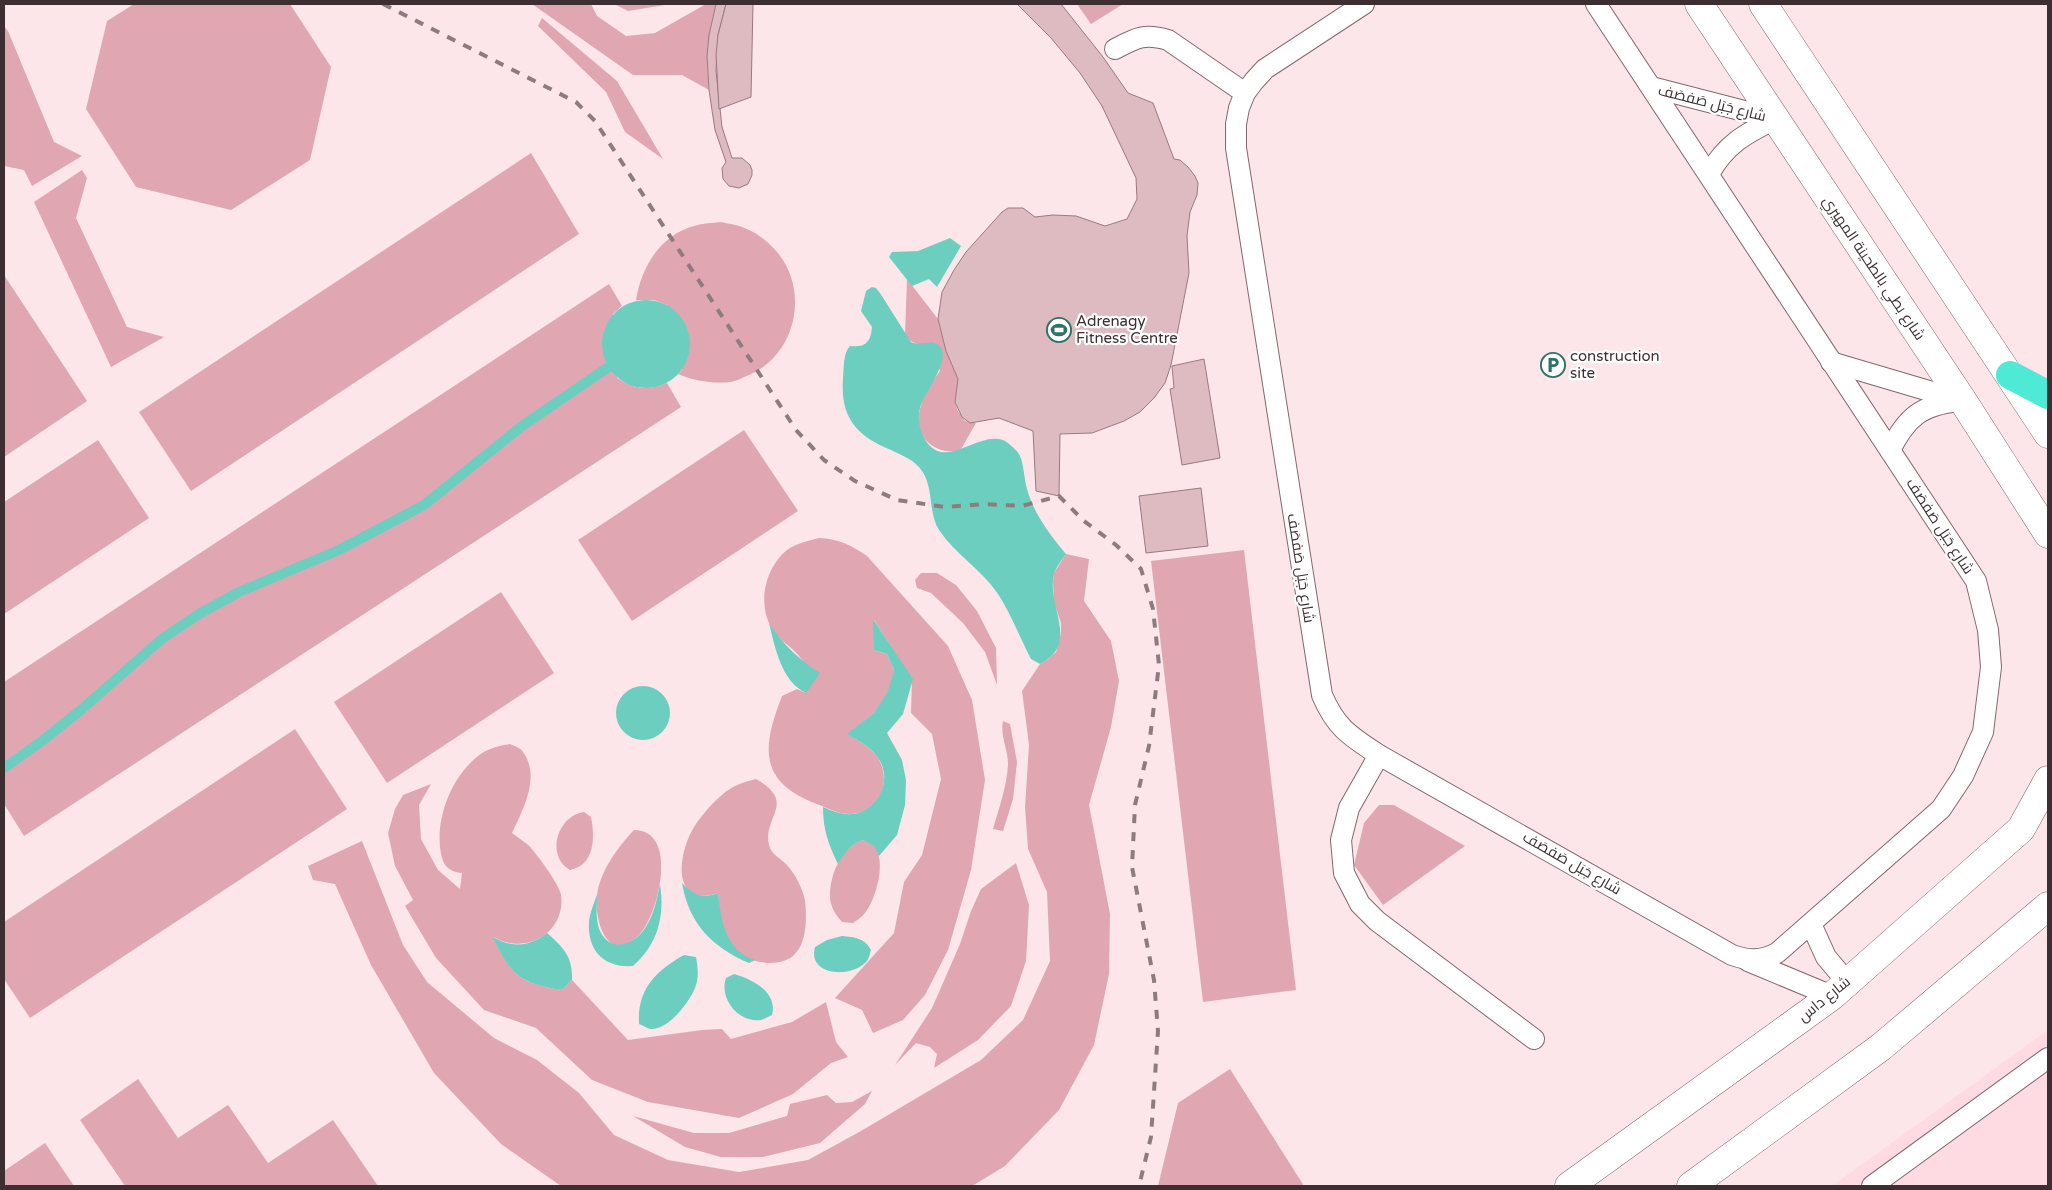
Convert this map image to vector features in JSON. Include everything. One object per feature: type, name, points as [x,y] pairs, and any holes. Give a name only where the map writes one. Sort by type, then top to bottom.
[{"type":"highway","points":[[2010,375],[2048,395]]},
{"type":"street","name":"شارع بطي بالطحينة المهيري","points":[[1699,4],[1964,401],[2048,534]]},
{"type":"street","points":[[1763,4],[2048,434]]},
{"type":"street","name":"شارع داس","points":[[1569,1186],[1840,989],[2021,829],[2048,780]]},
{"type":"street","points":[[1691,1186],[1881,1047],[2048,906]]},
{"type":"lane","name":"شارع جَبَل صَفصَف","points":[[1364,4],[1265,69],[1245,93],[1239,108],[1236,124],[1236,148],[1318,680],[1322,695],[1337,723],[1346,733],[1380,755],[1732,955],[1840,989]]},
{"type":"lane","name":"شارع جَبَل صَفصَف","points":[[1596,4],[1976,581],[1988,630],[1991,667],[1983,732],[1963,776],[1941,809],[1777,953],[1767,959],[1755,961],[1744,959]]},
{"type":"lane","points":[[1115,49],[1137,38],[1156,37],[1168,40],[1245,93]]},
{"type":"lane","name":"شارع جَبَل صَفصَف","points":[[1650,87],[1775,118]]},
{"type":"lane","name":"شارع جَبَل صَفصَف","points":[[1709,174],[1718,158],[1732,143],[1775,118]]},
{"type":"lane","points":[[1831,362],[1964,401]]},
{"type":"lane","points":[[1890,450],[1901,429],[1918,413],[1940,403],[1964,401]]},
{"type":"lane","points":[[1380,755],[1349,808],[1341,840],[1344,873],[1360,904],[1377,921],[1534,1039]]},
{"type":"lane","points":[[1810,924],[1840,989]]},
{"type":"lane","points":[[1872,1186],[2048,1058]]},
{"type":"shaded area","points":[[134,4],[290,4],[331,67],[310,160],[231,210],[136,187],[86,109],[107,21]]},
{"type":"shaded area","points":[[532,4],[591,4],[597,16],[626,36],[655,33],[706,4],[716,4],[708,47],[709,90],[682,75],[633,75]]},
{"type":"shaded area","points":[[614,4],[671,4],[628,11]]},
{"type":"shaded area","points":[[1077,4],[1123,4],[1091,24]]},
{"type":"shaded area","points":[[542,18],[617,81],[663,159],[625,132],[606,92],[538,26]]},
{"type":"shaded area","points":[[4,26],[8,31],[54,142],[82,156],[32,186],[24,170],[4,166]]},
{"type":"shaded area","points":[[531,153],[579,234],[191,491],[139,412]]},
{"type":"shaded area","points":[[82,170],[87,178],[76,218],[127,327],[164,337],[111,367],[34,202]]},
{"type":"shaded area","points":[[721,222],[741,226],[771,245],[787,268],[793,285],[795,303],[793,321],[787,338],[778,353],[765,366],[749,375],[733,381],[718,383],[697,380],[678,374],[682,370],[667,305],[654,300],[636,300],[642,276],[654,254],[662,245],[682,230],[701,224]]},
{"type":"shaded area","points":[[950,238],[961,246],[937,287],[929,279],[912,286],[889,257],[892,252],[918,251]]},
{"type":"shaded area","points":[[4,275],[87,401],[4,457]]},
{"type":"shaded area","points":[[907,279],[938,319],[946,351],[958,379],[955,402],[958,411],[965,421],[976,423],[960,451],[941,450],[934,447],[927,442],[919,428],[921,404],[940,371],[930,343],[916,344],[905,335]]},
{"type":"shaded area","points":[[609,284],[622,306],[613,314],[617,378],[629,385],[641,388],[660,386],[667,383],[681,407],[24,836],[4,804],[4,682]]},
{"type":"shaded area","points":[[872,287],[876,288],[880,293],[911,342],[934,343],[942,349],[941,365],[922,402],[919,412],[922,434],[926,441],[934,449],[943,452],[993,439],[1003,440],[1010,445],[1020,456],[1027,489],[1038,516],[1066,554],[1054,574],[1054,599],[1060,635],[1058,646],[1052,655],[1040,664],[1031,659],[1007,610],[992,585],[945,539],[939,530],[933,516],[926,478],[919,467],[860,432],[848,415],[844,404],[843,392],[845,357],[850,346],[860,346],[869,340],[872,327],[861,311],[866,291]]},
{"type":"shaded area","points":[[637,300],[655,300],[671,307],[683,319],[690,335],[690,353],[683,369],[671,381],[655,388],[637,388],[621,381],[609,369],[602,353],[602,335],[609,319],[621,307]]},
{"type":"shaded area","points":[[744,430],[798,511],[632,621],[578,540]]},
{"type":"shaded area","points":[[98,440],[149,518],[4,614],[4,502]]},
{"type":"shaded area","points":[[819,538],[844,543],[867,556],[948,646],[972,700],[985,780],[971,870],[948,950],[925,995],[903,1020],[873,1033],[862,1010],[835,998],[894,933],[904,882],[922,855],[941,779],[932,734],[911,713],[912,679],[874,620],[874,650],[887,654],[894,670],[889,691],[874,713],[848,734],[869,748],[880,762],[884,780],[879,797],[874,804],[858,813],[842,813],[798,795],[784,785],[775,774],[770,761],[769,747],[775,714],[782,696],[797,689],[806,693],[806,673],[804,663],[800,657],[776,634],[769,623],[764,603],[766,583],[774,565],[787,550]]},
{"type":"shaded area","points":[[1244,550],[1296,990],[1203,1002],[1151,561]]},
{"type":"shaded area","points":[[1066,554],[1089,559],[1084,601],[1111,641],[1119,681],[1111,727],[1089,805],[1110,914],[1109,974],[1094,1045],[1059,1110],[1005,1166],[972,1186],[561,1186],[501,1144],[434,1073],[371,965],[335,884],[313,880],[308,866],[362,841],[403,945],[427,982],[494,1038],[537,1060],[579,1093],[614,1135],[668,1160],[739,1172],[808,1160],[981,1060],[1023,1020],[1050,961],[1047,892],[1028,849],[1025,807],[1029,745],[1022,691],[1040,664],[1056,652],[1061,634],[1061,623],[1054,602],[1053,582],[1054,573]]},
{"type":"shaded area","points":[[921,573],[937,573],[956,585],[977,611],[996,648],[997,685],[985,652],[963,623],[931,593],[917,588],[915,580]]},
{"type":"shaded area","points":[[501,592],[554,673],[387,783],[334,702]]},
{"type":"shaded area","points":[[873,619],[913,679],[903,714],[887,733],[902,760],[906,780],[905,805],[897,835],[879,856],[874,846],[863,840],[851,846],[838,864],[827,836],[823,807],[845,814],[862,812],[875,801],[883,786],[883,769],[877,756],[865,745],[847,734],[874,713],[888,691],[894,670],[887,654],[874,650]]},
{"type":"shaded area","points":[[769,623],[792,651],[820,673],[806,693],[797,688],[785,672],[777,653]]},
{"type":"shaded area","points":[[643,686],[653,688],[662,694],[668,703],[670,713],[668,723],[662,732],[653,738],[643,740],[633,738],[624,732],[618,723],[616,713],[618,703],[624,694],[633,688]]},
{"type":"shaded area","points":[[1003,721],[1010,724],[1017,762],[1013,799],[1003,831],[993,829],[1006,780],[1008,764],[1002,727]]},
{"type":"shaded area","points":[[295,729],[347,809],[30,1018],[4,979],[4,922]]},
{"type":"shaded area","points":[[510,744],[522,751],[528,762],[530,772],[528,793],[512,833],[527,844],[536,854],[552,876],[561,895],[561,908],[557,920],[550,930],[541,937],[530,942],[518,944],[494,937],[512,970],[527,981],[562,990],[572,980],[628,1040],[722,1029],[731,1039],[792,1022],[826,1002],[836,1042],[848,1057],[831,1063],[793,1094],[739,1118],[648,1102],[592,1080],[536,1028],[484,1010],[436,958],[405,906],[413,900],[395,866],[388,833],[395,809],[403,795],[431,784],[419,805],[421,839],[438,870],[460,889],[462,873],[448,868],[444,863],[440,847],[441,822],[448,797],[461,774],[478,756],[486,751]]},
{"type":"shaded area","points":[[756,779],[775,796],[777,803],[768,835],[770,848],[792,872],[800,886],[805,901],[806,923],[801,945],[793,956],[776,963],[756,961],[740,953],[731,944],[722,924],[718,893],[703,896],[692,893],[685,886],[682,875],[684,850],[688,838],[700,818],[729,789]]},
{"type":"shaded area","points":[[1379,805],[1394,805],[1465,846],[1383,905],[1354,865],[1364,823]]},
{"type":"shaded area","points":[[584,812],[591,817],[593,841],[589,856],[578,867],[570,870],[562,863],[558,855],[557,839],[569,818]]},
{"type":"shaded area","points":[[634,830],[648,834],[657,843],[661,858],[661,875],[653,910],[646,924],[639,935],[628,943],[619,946],[611,943],[605,937],[601,928],[598,917],[597,895],[606,868]]},
{"type":"shaded area","points":[[863,840],[873,845],[878,853],[880,870],[876,890],[869,907],[862,916],[853,923],[842,922],[834,911],[830,898],[834,872],[848,849]]},
{"type":"shaded area","points":[[1016,863],[1029,905],[1026,961],[1011,1006],[978,1040],[934,1068],[937,1054],[930,1047],[916,1043],[895,1065],[932,1008],[960,944],[981,889]]},
{"type":"shaded area","points":[[682,883],[698,895],[708,896],[718,893],[726,933],[737,949],[745,956],[755,960],[749,963],[736,957],[724,950],[704,932],[690,911]]},
{"type":"shaded area","points":[[660,884],[661,907],[658,929],[642,957],[633,966],[623,966],[606,961],[599,956],[594,949],[589,932],[589,921],[597,895],[597,919],[601,933],[611,943],[628,943],[638,936],[646,926],[654,909]]},
{"type":"shaded area","points":[[547,933],[563,948],[571,965],[572,980],[562,990],[536,984],[518,976],[505,961],[493,937],[507,943],[521,944],[534,941]]},
{"type":"shaded area","points":[[842,936],[855,938],[866,943],[871,950],[868,960],[860,967],[842,972],[832,972],[824,969],[814,957],[815,947],[827,940]]},
{"type":"shaded area","points":[[684,955],[696,957],[698,969],[696,984],[688,1001],[677,1015],[663,1026],[650,1029],[639,1024],[641,1001],[650,982],[665,968]]},
{"type":"shaded area","points":[[734,974],[756,983],[767,993],[773,1007],[772,1015],[761,1020],[752,1020],[744,1018],[732,1008],[725,993],[725,986],[726,978]]},
{"type":"shaded area","points":[[2048,1030],[2048,1186],[1832,1186]]},
{"type":"shaded area","points":[[1230,1069],[1304,1186],[1158,1186],[1178,1103]]},
{"type":"shaded area","points":[[138,1079],[178,1138],[228,1105],[268,1163],[333,1120],[378,1186],[125,1186],[80,1120]]},
{"type":"shaded area","points":[[872,1091],[865,1104],[820,1143],[763,1157],[721,1157],[685,1147],[633,1116],[694,1133],[729,1133],[787,1116],[790,1104],[827,1095],[836,1103],[852,1102]]},
{"type":"shaded area","points":[[45,1143],[74,1186],[4,1186],[4,1171]]},
{"type":"building","points":[[716,4],[726,4],[718,35],[716,71],[722,127],[732,158],[742,158],[750,165],[752,170],[748,184],[739,188],[729,186],[723,179],[722,168],[726,162],[715,130],[709,90],[707,56],[709,35]]},
{"type":"building","points":[[726,4],[753,4],[751,97],[719,109],[716,55],[718,35]]},
{"type":"building","points":[[1017,4],[1061,4],[1103,57],[1128,93],[1153,103],[1174,159],[1180,160],[1188,167],[1198,183],[1197,195],[1190,212],[1187,236],[1189,273],[1171,365],[1165,383],[1140,412],[1124,421],[1092,433],[1060,434],[1059,496],[1036,491],[1033,431],[999,418],[970,423],[962,417],[955,402],[958,379],[946,351],[938,319],[942,292],[954,270],[966,252],[1002,212],[1008,208],[1023,208],[1035,217],[1053,215],[1076,216],[1105,226],[1127,219],[1137,199],[1136,178],[1102,106],[1080,73],[1051,38]]},
{"type":"building","points":[[1204,359],[1220,458],[1182,465],[1170,389],[1174,388],[1172,366]]},
{"type":"building","points":[[1201,488],[1208,546],[1146,553],[1139,496]]},
{"type":"waterway","points":[[4,768],[82,709],[163,638],[199,614],[239,592],[339,550],[424,505],[522,426],[607,368]]},
{"type":"railway","points":[[383,4],[576,102],[595,121],[796,430],[824,460],[855,481],[897,500],[945,507],[985,504],[1022,506],[1059,496],[1084,521],[1116,545],[1141,569],[1153,609],[1159,665],[1149,746],[1135,805],[1132,867],[1154,980],[1158,1031],[1151,1137],[1139,1186]]},
{"type":"place","name":"Adrenagy Fitness Centre","points":[[1059,330]]},
{"type":"place","name":"construction site","points":[[1553,365]]}]
